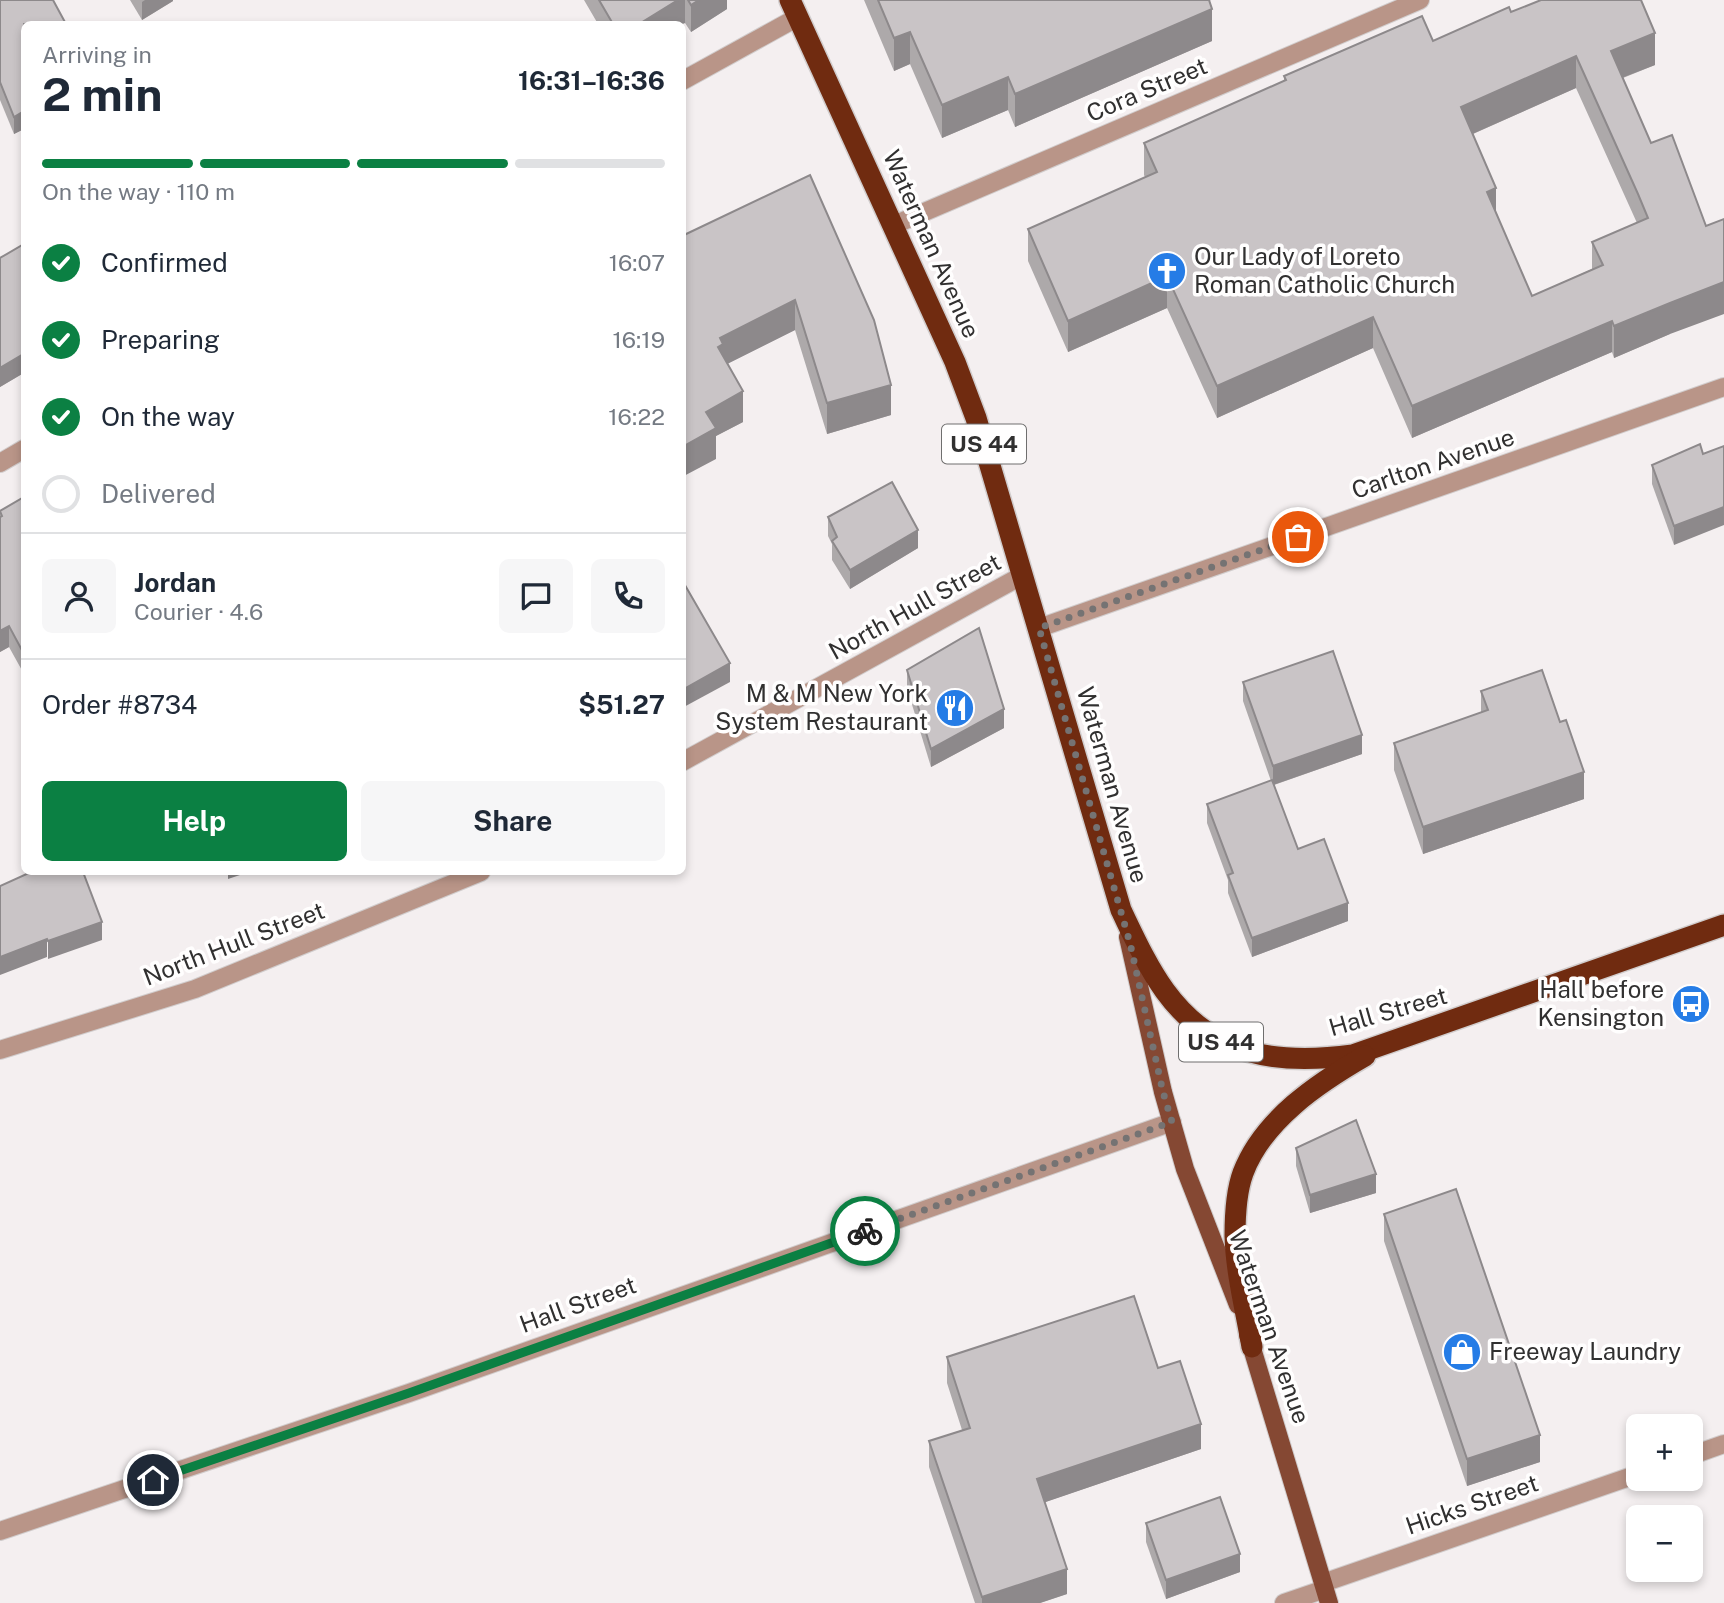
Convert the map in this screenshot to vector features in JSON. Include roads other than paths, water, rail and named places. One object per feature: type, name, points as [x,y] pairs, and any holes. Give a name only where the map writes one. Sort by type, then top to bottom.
[{"type":"highway","name":"Waterman Avenue","points":[[794,8],[955,362],[976,418],[1121,910]]},
{"type":"highway","name":"Hall Street","points":[[1121,910],[1165,992],[1194,1022],[1223,1043],[1241,1050],[1298,1058],[1353,1055],[1724,925]]},
{"type":"highway","points":[[1252,1347],[1235,1237],[1238,1192],[1243,1173],[1259,1144],[1283,1115],[1329,1079],[1385,1044]]},
{"type":"main road","name":"Waterman Avenue","points":[[1121,910],[1163,1092],[1185,1169],[1252,1347],[1325,1592]]},
{"type":"street","name":"Cora Street","points":[[894,225],[1420,0]]},
{"type":"street","points":[[686,78],[794,8]]},
{"type":"street","name":"Carlton Avenue","points":[[1039,628],[1724,387]]},
{"type":"street","points":[[0,463],[21,451]]},
{"type":"street","name":"North Hull Street","points":[[686,760],[1023,575]]},
{"type":"street","name":"North Hull Street","points":[[0,1050],[195,989],[474,875]]},
{"type":"street","name":"Hall Street","points":[[0,1531],[409,1393],[1172,1122]]},
{"type":"street","points":[[1703,1451],[1724,1444]]},
{"type":"street","name":"Hicks Street","points":[[1283,1603],[1325,1592],[1626,1478]]},
{"type":"place","name":"Our Lady of Loreto Roman Catholic Church","points":[[1167,271]]},
{"type":"place","name":"M & M New York System Restaurant","points":[[955,708]]},
{"type":"place","name":"Hall before Kensington","points":[[1691,1004]]},
{"type":"place","name":"Freeway Laundry","points":[[1462,1352]]}]
